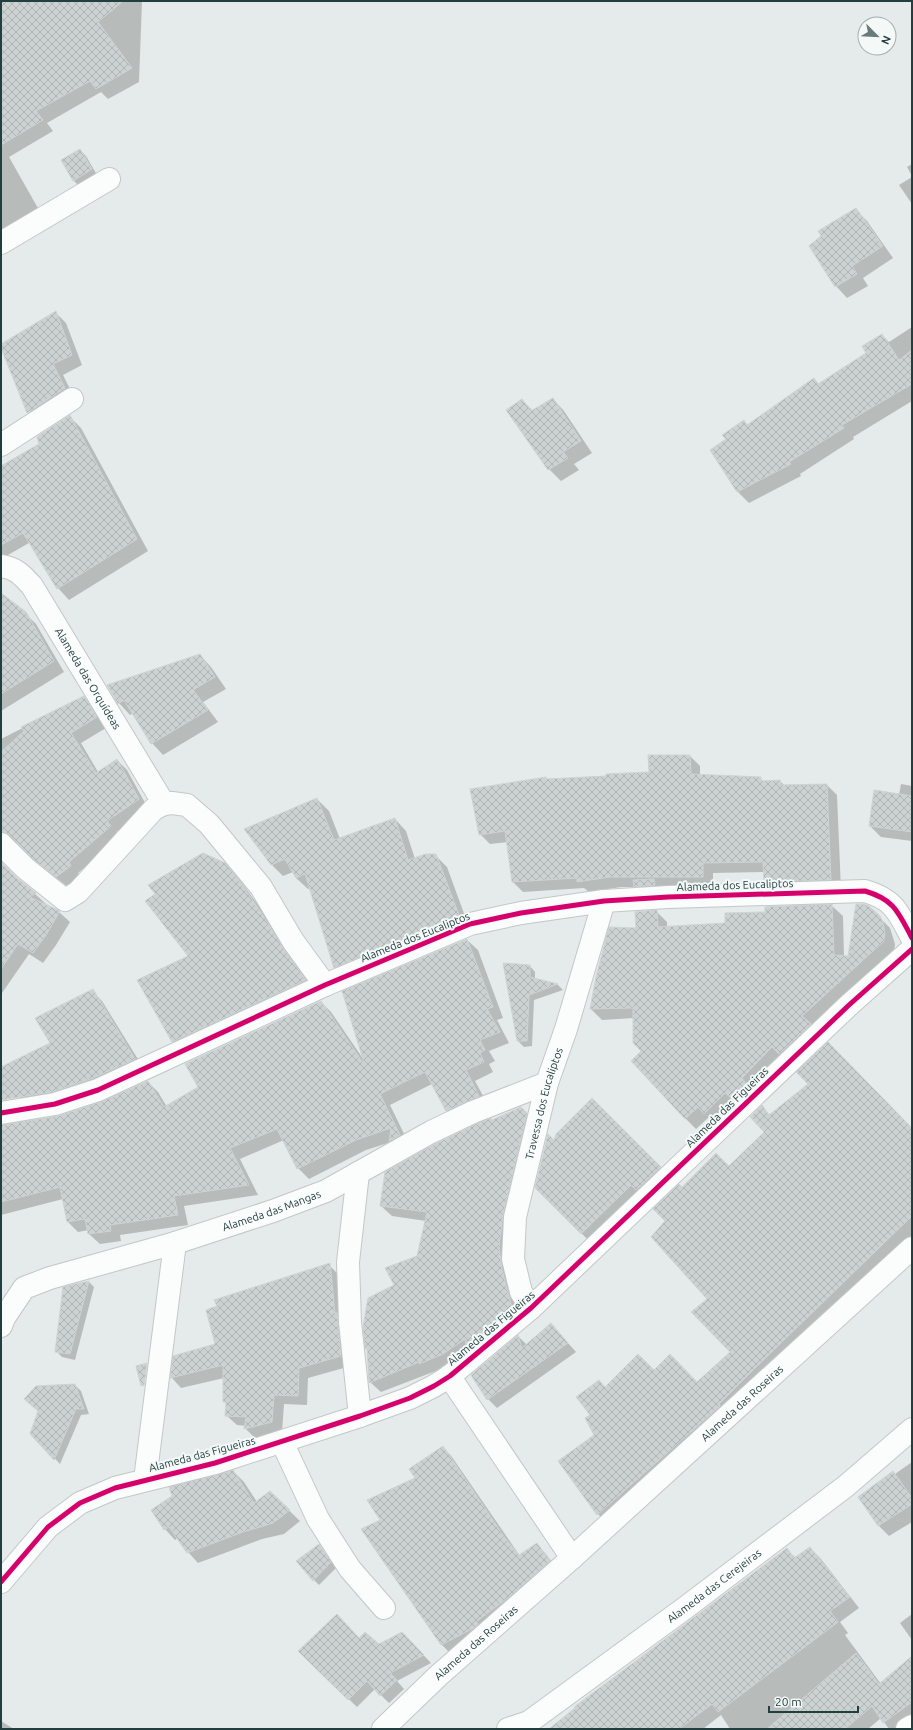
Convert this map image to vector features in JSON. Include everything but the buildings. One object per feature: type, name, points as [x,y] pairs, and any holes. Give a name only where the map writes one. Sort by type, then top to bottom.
[{"type":"street","points":[[1,243],[109,179]]},
{"type":"street","points":[[1,445],[72,399]]},
{"type":"street","name":"Alameda das Orquídeas","points":[[1,566],[12,568],[22,575],[32,586],[164,804]]},
{"type":"street","points":[[1,844],[25,868],[65,900],[78,892],[154,810],[164,804],[172,803],[187,805],[209,824],[262,887],[293,941],[325,984]]},
{"type":"street","name":"Alameda dos Eucaliptos","points":[[1,1113],[55,1104],[98,1090],[325,984],[470,924],[521,913],[604,901],[668,897],[865,891],[878,895],[888,901],[898,912],[912,938]]},
{"type":"street","name":"Travessa dos Eucaliptos","points":[[531,1308],[521,1292],[512,1259],[515,1217],[548,1083],[566,1029],[604,901]]},
{"type":"street","name":"Alameda das Figueiras","points":[[1,1582],[48,1527],[80,1503],[115,1488],[215,1463],[360,1416],[410,1398],[434,1386],[449,1376],[531,1308],[838,1016],[912,949]]},
{"type":"street","name":"Alameda das Mangas","points":[[1,1326],[4,1318],[24,1288],[50,1278],[175,1242],[273,1211],[326,1191],[431,1132],[473,1112],[548,1083]]},
{"type":"street","points":[[358,1173],[348,1262],[350,1322],[360,1416]]},
{"type":"street","points":[[145,1480],[175,1242]]},
{"type":"street","name":"Alameda das Roseiras","points":[[383,1729],[438,1676],[572,1558],[912,1248]]},
{"type":"street","points":[[449,1376],[572,1558]]},
{"type":"street","name":"Alameda das Cerejeiras","points":[[508,1729],[529,1722],[685,1608],[846,1486],[912,1428]]},
{"type":"street","points":[[282,1442],[318,1519],[350,1569],[384,1608]]},
{"type":"street","points":[[907,1729],[912,1726]]},
{"type":"cycle path","points":[[1,1113],[55,1104],[98,1090],[325,985],[470,924],[521,913],[604,901],[668,897],[865,891],[883,898],[889,903],[899,914],[912,938]]},
{"type":"cycle path","points":[[1,1582],[48,1527],[80,1503],[115,1488],[215,1463],[360,1416],[410,1398],[450,1376],[531,1308],[849,1005],[912,949]]}]
